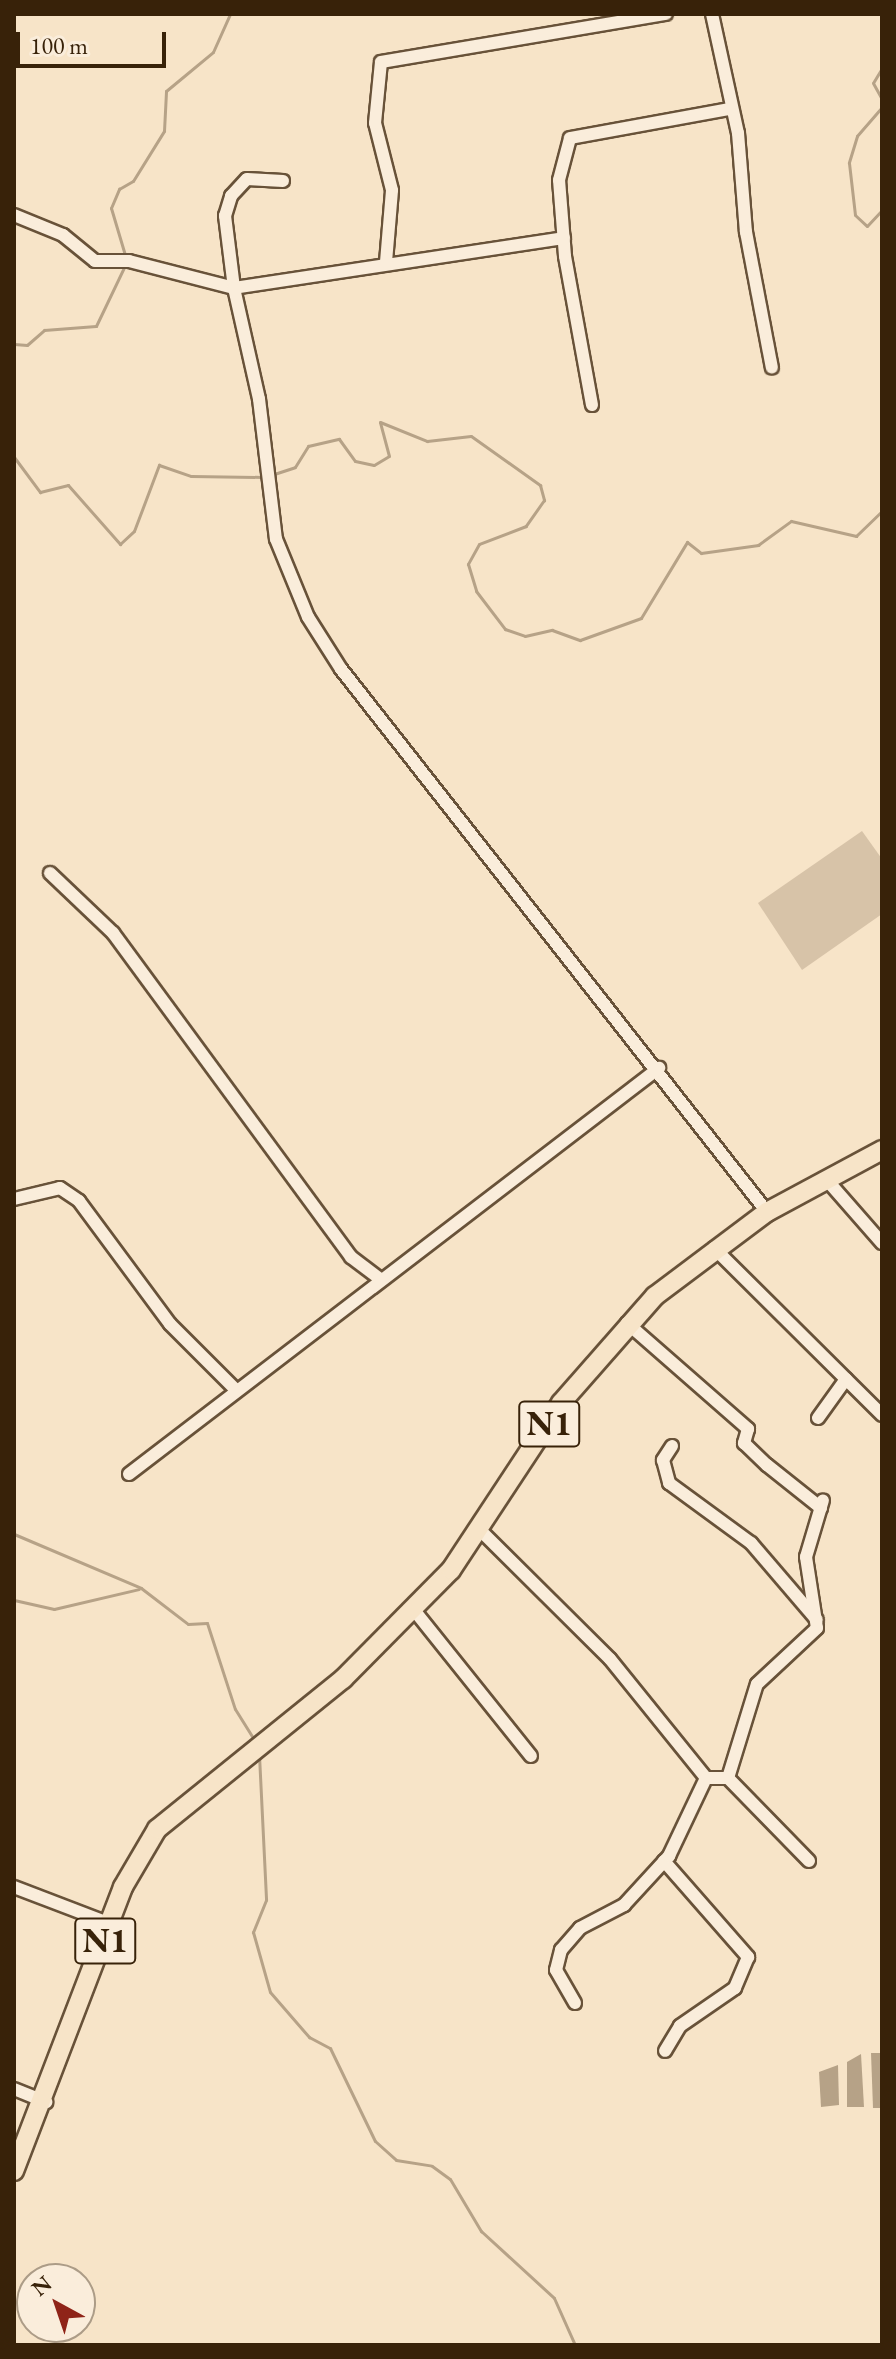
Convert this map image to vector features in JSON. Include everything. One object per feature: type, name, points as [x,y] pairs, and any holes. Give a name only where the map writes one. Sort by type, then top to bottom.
[{"type":"main road","name":"N1","points":[[14,2171],[46,2102],[111,1924],[157,1829],[256,1749],[414,1610],[482,1532],[561,1403],[627,1323],[714,1248],[767,1212],[882,1150]]},
{"type":"street","points":[[386,262],[392,190],[375,123],[381,62],[666,14]]},
{"type":"street","points":[[712,14],[772,368]]},
{"type":"street","points":[[592,405],[564,238],[559,180],[570,138],[729,109]]},
{"type":"street","points":[[283,181],[247,179],[231,196],[225,216],[234,288],[259,399],[263,468],[287,565],[341,669],[659,1068],[767,1212]]},
{"type":"street","points":[[14,215],[63,235],[95,261],[124,261],[234,288],[386,262],[564,238]]},
{"type":"street","points":[[50,873],[113,933],[351,1257],[379,1278]]},
{"type":"street","points":[[129,1474],[379,1278],[659,1068]]},
{"type":"street","points":[[826,1179],[882,1243]]},
{"type":"street","points":[[14,1199],[60,1188],[79,1201],[178,1334],[236,1390]]},
{"type":"street","points":[[714,1248],[882,1415]]},
{"type":"street","points":[[627,1323],[748,1429],[744,1443],[767,1465],[822,1504],[806,1557],[817,1620],[791,1657],[757,1684],[728,1778]]},
{"type":"street","points":[[818,1418],[846,1379]]},
{"type":"street","points":[[672,1446],[663,1460],[669,1483],[751,1543],[817,1620]]},
{"type":"street","points":[[482,1532],[610,1659],[706,1778]]},
{"type":"street","points":[[414,1610],[531,1756]]},
{"type":"street","points":[[706,1778],[728,1778],[809,1861]]},
{"type":"street","points":[[575,2003],[556,1970],[561,1950],[580,1928],[624,1905],[664,1861],[706,1778]]},
{"type":"street","points":[[664,1861],[748,1957],[735,1988],[680,2026],[665,2051]]},
{"type":"street","points":[[14,1887],[111,1924]]},
{"type":"street","points":[[14,2089],[46,2102]]},
{"type":"shaded area","points":[[862,831],[882,859],[882,914],[802,970],[758,903]]},
{"type":"shaded area","points":[[871,2053],[882,2053],[882,2108],[873,2108]]},
{"type":"shaded area","points":[[861,2054],[864,2107],[847,2107],[847,2062]]},
{"type":"shaded area","points":[[838,2065],[839,2105],[821,2107],[819,2072]]},
{"type":"waterway","points":[[125,255],[111,208],[119,189],[133,181],[164,131],[166,91],[213,52],[230,14]]},
{"type":"waterway","points":[[882,68],[873,83],[882,99]]},
{"type":"waterway","points":[[882,107],[857,136],[849,163],[855,215],[867,226],[882,210]]},
{"type":"waterway","points":[[14,344],[27,345],[44,330],[96,326],[126,263]]},
{"type":"waterway","points":[[271,475],[295,467],[308,446],[339,439],[355,461],[374,465],[389,456],[380,422],[427,441],[471,436],[540,485],[544,500],[526,526],[479,544],[468,564],[476,591],[505,629],[525,636],[552,630],[580,640],[641,618],[687,542],[701,553],[758,545],[791,521],[856,536],[882,511]]},
{"type":"waterway","points":[[14,457],[40,492],[68,485],[120,544],[134,531],[159,465],[191,476],[264,477]]},
{"type":"waterway","points":[[14,1534],[141,1588],[188,1624],[207,1623],[235,1709],[255,1741]]},
{"type":"waterway","points":[[14,1600],[54,1609],[139,1589]]},
{"type":"waterway","points":[[259,1755],[266,1900],[253,1932],[270,1992],[309,2037],[330,2048],[375,2141],[396,2160],[432,2166],[450,2179],[481,2231],[554,2298],[575,2345]]}]
